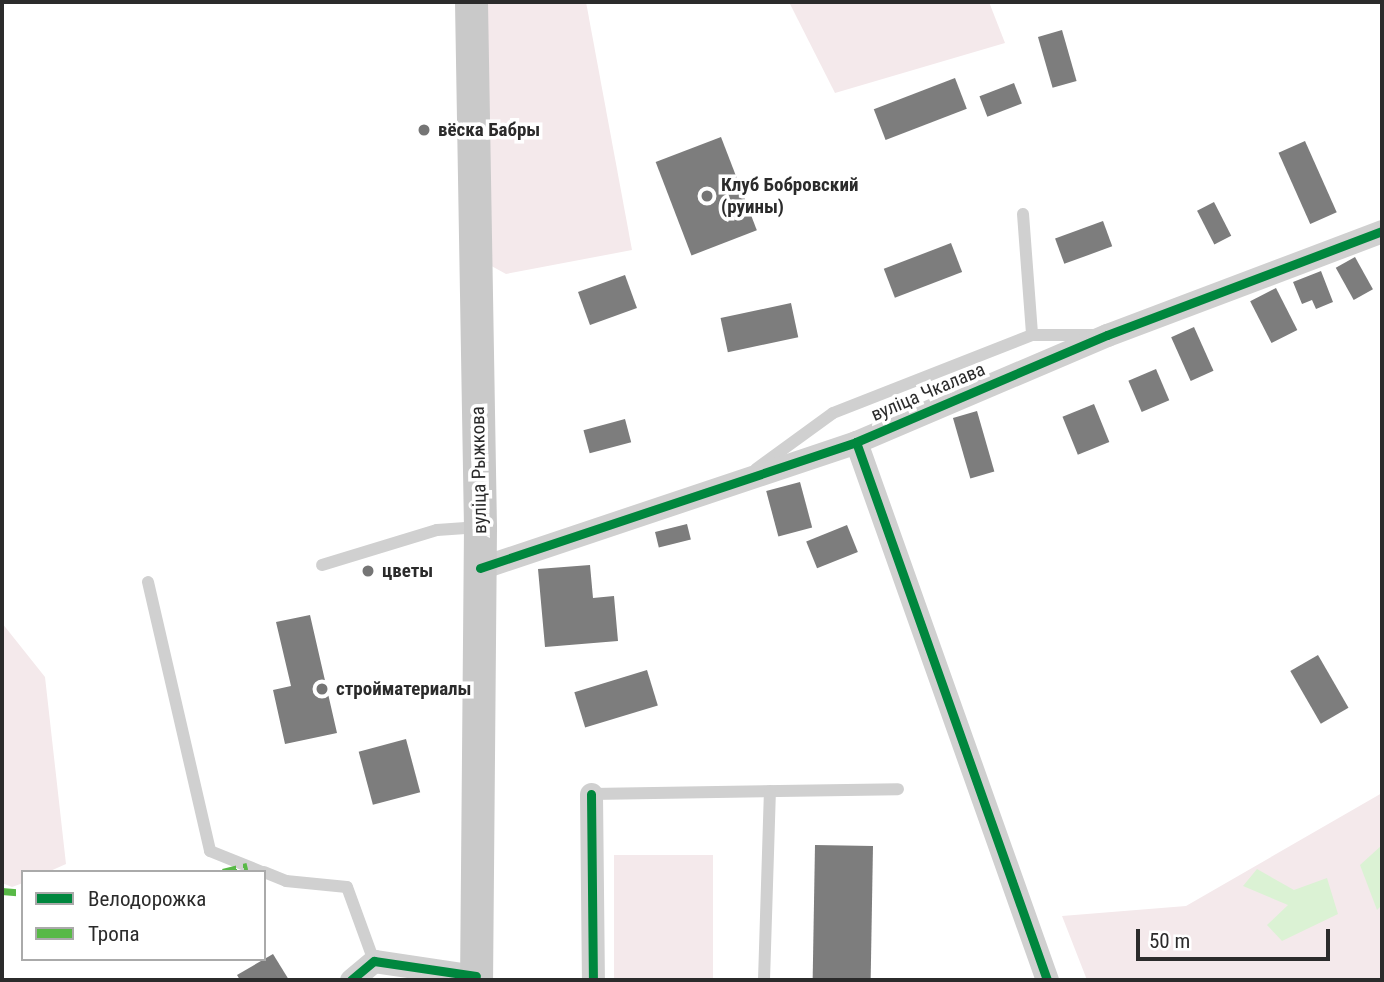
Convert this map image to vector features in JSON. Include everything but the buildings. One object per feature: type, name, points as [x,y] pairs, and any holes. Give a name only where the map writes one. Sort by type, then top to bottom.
[{"type":"main road","name":"вуліца Рыжкова","points":[[471,2],[480,527],[476,978]]},
{"type":"street","name":"вуліца Чкалава","points":[[480,568],[856,442],[1107,335],[1382,231]]},
{"type":"street","points":[[856,442],[1046,980]]},
{"type":"street","points":[[591,794],[593,980]]},
{"type":"street","points":[[351,980],[374,961],[442,975],[476,978]]},
{"type":"lane","points":[[1023,214],[1032,335]]},
{"type":"lane","points":[[736,483],[833,413],[1032,335],[1107,335]]},
{"type":"lane","points":[[322,565],[437,530],[480,527]]},
{"type":"lane","points":[[148,582],[210,851],[258,870]]},
{"type":"lane","points":[[591,794],[898,789]]},
{"type":"lane","points":[[764,980],[770,791]]},
{"type":"lane","points":[[266,873],[286,881],[347,887],[374,961]]},
{"type":"shaded area","points":[[486,2],[586,2],[632,250],[506,274],[486,263]]},
{"type":"shaded area","points":[[789,2],[989,2],[1005,43],[835,93]]},
{"type":"shaded area","points":[[2,623],[45,677],[66,864],[52,870],[21,870],[21,884],[12,887],[2,883]]},
{"type":"shaded area","points":[[1382,793],[1382,980],[1087,980],[1062,916],[1186,906]]},
{"type":"shaded area","points":[[1382,845],[1382,905],[1377,910],[1360,865]]},
{"type":"shaded area","points":[[614,855],[713,855],[713,980],[614,980]]},
{"type":"shaded area","points":[[1257,869],[1294,890],[1327,878],[1338,914],[1282,941],[1267,925],[1288,905],[1243,886]]},
{"type":"marked path","points":[[231,870],[247,866]]},
{"type":"marked path","points":[[2,891],[21,893]]},
{"type":"cycle path","points":[[480,568],[856,442],[1107,335],[1382,231]]},
{"type":"cycle path","points":[[856,442],[1047,980]]},
{"type":"cycle path","points":[[591,794],[593,980]]},
{"type":"cycle path","points":[[351,980],[374,961],[476,976]]},
{"type":"place","name":"вёска Бабры","points":[[424,130]]},
{"type":"place","name":"Клуб Бобровский (руины)","points":[[707,196]]},
{"type":"place","name":"цветы","points":[[368,571]]},
{"type":"place","name":"стройматериалы","points":[[322,689]]}]
